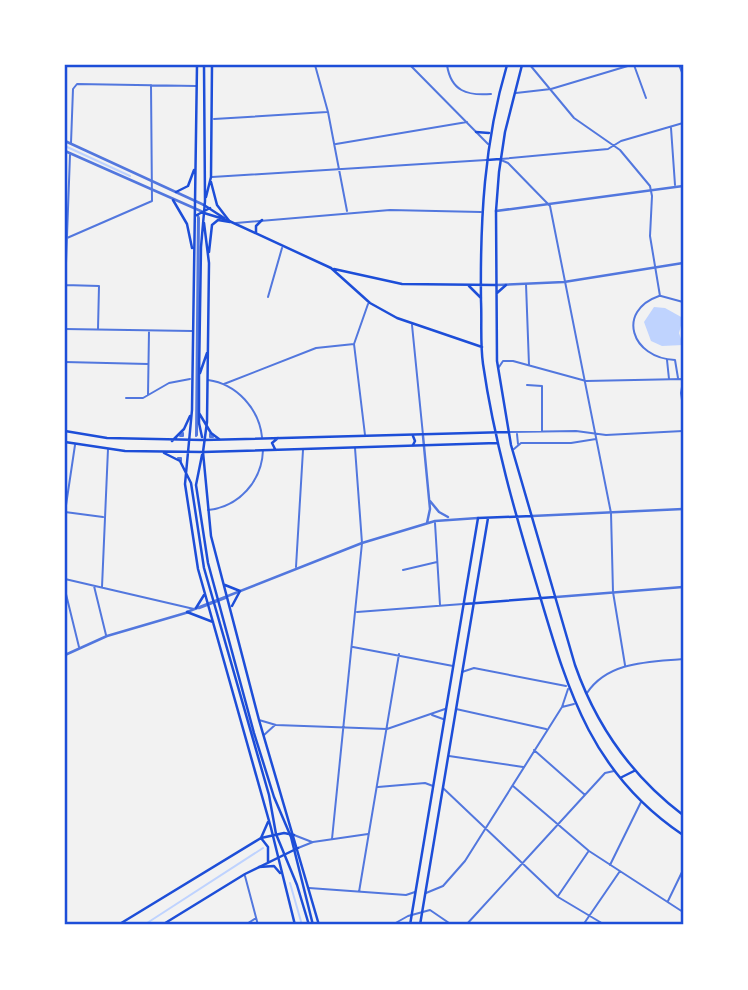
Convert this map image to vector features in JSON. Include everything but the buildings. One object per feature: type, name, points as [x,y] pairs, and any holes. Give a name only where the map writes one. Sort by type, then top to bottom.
[{"type":"main road","points":[[197,65],[195,200],[202,207],[331,268],[355,275],[402,284],[496,285]]},
{"type":"main road","points":[[204,65],[202,207],[209,263]]},
{"type":"main road","points":[[212,65],[211,178],[216,205],[230,222]]},
{"type":"main road","points":[[507,65],[491,130],[482,212],[482,347],[495,433],[540,598],[574,704],[588,732],[615,771],[642,801],[683,835]]},
{"type":"main road","points":[[522,65],[500,159],[496,211],[498,368],[508,432],[586,694],[608,734],[635,770],[683,815]]},
{"type":"main road","points":[[476,132],[486,135],[491,130]]},
{"type":"main road","points":[[487,160],[500,159]]},
{"type":"main road","points":[[176,192],[190,184],[196,164]]},
{"type":"main road","points":[[211,178],[202,207],[195,216],[192,410],[185,484],[207,604],[268,819],[281,856],[294,877],[311,925]]},
{"type":"main road","points":[[173,200],[187,224],[194,256]]},
{"type":"main road","points":[[202,207],[210,208],[230,222]]},
{"type":"main road","points":[[203,440],[207,422],[212,226],[219,220],[230,222]]},
{"type":"main road","points":[[257,233],[256,226],[262,220]]},
{"type":"main road","points":[[204,223],[199,413],[207,510],[259,720],[319,925]]},
{"type":"main road","points":[[331,268],[368,302],[412,325],[482,347]]},
{"type":"main road","points":[[351,286],[350,279],[355,275]]},
{"type":"main road","points":[[496,296],[506,285]]},
{"type":"main road","points":[[468,286],[481,299]]},
{"type":"main road","points":[[200,376],[208,350]]},
{"type":"main road","points":[[172,441],[184,429],[192,410]]},
{"type":"main road","points":[[199,413],[207,422],[211,433],[219,439]]},
{"type":"main road","points":[[65,431],[107,438],[172,441],[508,432]]},
{"type":"main road","points":[[413,436],[413,445]]},
{"type":"main road","points":[[276,450],[272,445],[278,438]]},
{"type":"main road","points":[[65,442],[108,449],[164,453],[498,443]]},
{"type":"main road","points":[[203,452],[196,485],[215,601],[270,784],[292,834]]},
{"type":"main road","points":[[164,453],[178,459],[187,471],[215,601],[269,795],[274,834]]},
{"type":"main road","points":[[411,925],[478,518],[533,516]]},
{"type":"main road","points":[[420,925],[488,517]]},
{"type":"main road","points":[[478,526],[485,526]]},
{"type":"main road","points":[[212,579],[222,576]]},
{"type":"main road","points":[[225,585],[240,591],[234,599],[231,611]]},
{"type":"main road","points":[[195,608],[204,591]]},
{"type":"main road","points":[[466,595],[470,598],[475,596]]},
{"type":"main road","points":[[464,604],[555,597]]},
{"type":"main road","points":[[187,612],[213,622]]},
{"type":"main road","points":[[448,698],[454,701],[457,698]]},
{"type":"main road","points":[[446,708],[456,709]]},
{"type":"main road","points":[[444,721],[449,723],[453,720]]},
{"type":"main road","points":[[442,730],[447,729],[452,733]]},
{"type":"main road","points":[[619,775],[626,777],[635,770]]},
{"type":"main road","points":[[429,812],[438,813]]},
{"type":"main road","points":[[261,838],[268,819]]},
{"type":"main road","points":[[427,822],[433,820],[437,824]]},
{"type":"main road","points":[[118,925],[261,838],[274,834],[292,834]]},
{"type":"main road","points":[[261,838],[268,847],[268,862]]},
{"type":"main road","points":[[162,925],[244,874],[296,848]]},
{"type":"main road","points":[[296,848],[311,925]]},
{"type":"main road","points":[[281,856],[282,875],[295,925]]},
{"type":"main road","points":[[259,867],[274,866],[282,875]]},
{"type":"main road","points":[[415,892],[421,890],[425,893]]},
{"type":"street","points":[[315,65],[328,112],[347,212]]},
{"type":"street","points":[[410,65],[489,145]]},
{"type":"street","points":[[447,65],[452,81],[463,92],[472,95],[491,94]]},
{"type":"street","points":[[530,65],[574,118],[614,145],[652,191],[650,236],[660,296]]},
{"type":"street","points":[[514,93],[551,89],[632,65],[646,97]]},
{"type":"street","points":[[679,65],[683,75]]},
{"type":"street","points":[[71,144],[73,89],[79,84],[197,86]]},
{"type":"street","points":[[67,238],[152,201],[151,85]]},
{"type":"street","points":[[211,119],[328,112]]},
{"type":"street","points":[[335,145],[467,122]]},
{"type":"street","points":[[500,159],[608,149],[683,123]]},
{"type":"street","points":[[671,127],[676,187]]},
{"type":"street","points":[[65,141],[195,200],[202,207]]},
{"type":"street","points":[[65,151],[173,200],[202,207]]},
{"type":"street","points":[[65,290],[70,153]]},
{"type":"street","points":[[500,159],[508,163],[550,206],[611,513],[612,592],[625,665]]},
{"type":"street","points":[[211,178],[487,160]]},
{"type":"street","points":[[496,211],[550,206],[683,186]]},
{"type":"street","points":[[230,222],[347,212],[482,212]]},
{"type":"street","points":[[198,215],[200,215],[197,436],[196,436],[198,215]]},
{"type":"street","points":[[268,297],[283,245]]},
{"type":"street","points":[[496,285],[564,282],[683,263]]},
{"type":"street","points":[[526,284],[529,366]]},
{"type":"street","points":[[65,285],[99,286],[98,330]]},
{"type":"street","points":[[678,379],[675,360],[656,358],[641,348],[634,326],[638,311],[646,302],[660,296],[683,302]]},
{"type":"street","points":[[365,436],[354,344],[368,302]]},
{"type":"street","points":[[412,325],[429,498],[426,523]]},
{"type":"street","points":[[65,328],[193,331]]},
{"type":"street","points":[[148,396],[149,331]]},
{"type":"street","points":[[224,384],[316,348],[354,344]]},
{"type":"street","points":[[667,359],[669,379]]},
{"type":"street","points":[[498,368],[505,361],[586,381],[683,380],[683,407]]},
{"type":"street","points":[[65,362],[148,364]]},
{"type":"street","points":[[126,398],[148,396],[169,383],[193,379]]},
{"type":"street","points":[[208,380],[224,384],[252,408],[259,421],[262,439]]},
{"type":"street","points":[[527,385],[542,386],[542,432]]},
{"type":"street","points":[[508,432],[576,431],[596,434],[683,431]]},
{"type":"street","points":[[576,431],[576,442]]},
{"type":"street","points":[[513,454],[518,444],[517,433]]},
{"type":"street","points":[[518,444],[596,439]]},
{"type":"street","points":[[75,444],[65,512],[104,517]]},
{"type":"street","points":[[332,839],[362,543],[355,448]]},
{"type":"street","points":[[102,587],[108,449]]},
{"type":"street","points":[[297,568],[303,449]]},
{"type":"street","points":[[207,510],[224,508],[245,492],[258,473],[263,450]]},
{"type":"street","points":[[429,498],[439,512],[451,518]]},
{"type":"street","points":[[533,516],[683,509]]},
{"type":"street","points":[[65,655],[107,636],[187,612],[362,543],[435,521],[478,518]]},
{"type":"street","points":[[435,521],[440,606]]},
{"type":"street","points":[[403,570],[438,561]]},
{"type":"street","points":[[65,579],[195,608]]},
{"type":"street","points":[[94,586],[107,636]]},
{"type":"street","points":[[555,597],[683,587]]},
{"type":"street","points":[[65,590],[79,647]]},
{"type":"street","points":[[187,612],[207,604]]},
{"type":"street","points":[[355,612],[464,604]]},
{"type":"street","points":[[351,647],[399,654],[453,667]]},
{"type":"street","points":[[359,892],[399,654]]},
{"type":"street","points":[[586,694],[592,686],[625,665],[683,659]]},
{"type":"street","points":[[425,893],[443,886],[485,831],[533,749],[562,707],[567,688],[474,668],[461,672]]},
{"type":"street","points":[[562,707],[574,704]]},
{"type":"street","points":[[259,720],[276,725],[387,729],[446,708]]},
{"type":"street","points":[[456,709],[547,729]]},
{"type":"street","points":[[431,715],[440,716],[444,721]]},
{"type":"street","points":[[264,735],[276,725]]},
{"type":"street","points":[[533,749],[585,795]]},
{"type":"street","points":[[448,755],[523,767]]},
{"type":"street","points":[[466,925],[605,773],[615,771]]},
{"type":"street","points":[[377,787],[425,783],[433,786]]},
{"type":"street","points":[[512,785],[589,851],[683,912]]},
{"type":"street","points":[[443,788],[485,831],[558,897],[605,925]]},
{"type":"street","points":[[610,865],[642,801]]},
{"type":"street","points":[[292,834],[313,842]]},
{"type":"street","points":[[296,848],[313,842],[369,834]]},
{"type":"street","points":[[558,897],[589,851]]},
{"type":"street","points":[[668,902],[683,870]]},
{"type":"street","points":[[583,925],[620,871]]},
{"type":"street","points":[[244,874],[258,925]]},
{"type":"street","points":[[307,887],[409,895],[415,892]]},
{"type":"street","points":[[392,925],[432,911],[452,925]]},
{"type":"street","points":[[245,925],[256,918]]},
{"type":"water","points":[[654,307],[665,308],[683,318],[679,333],[683,345],[662,346],[651,341],[644,322]]},
{"type":"waterway","points":[[65,146],[130,176]]},
{"type":"waterway","points":[[144,925],[263,848]]},
{"type":"waterway","points":[[290,883],[302,925]]}]
